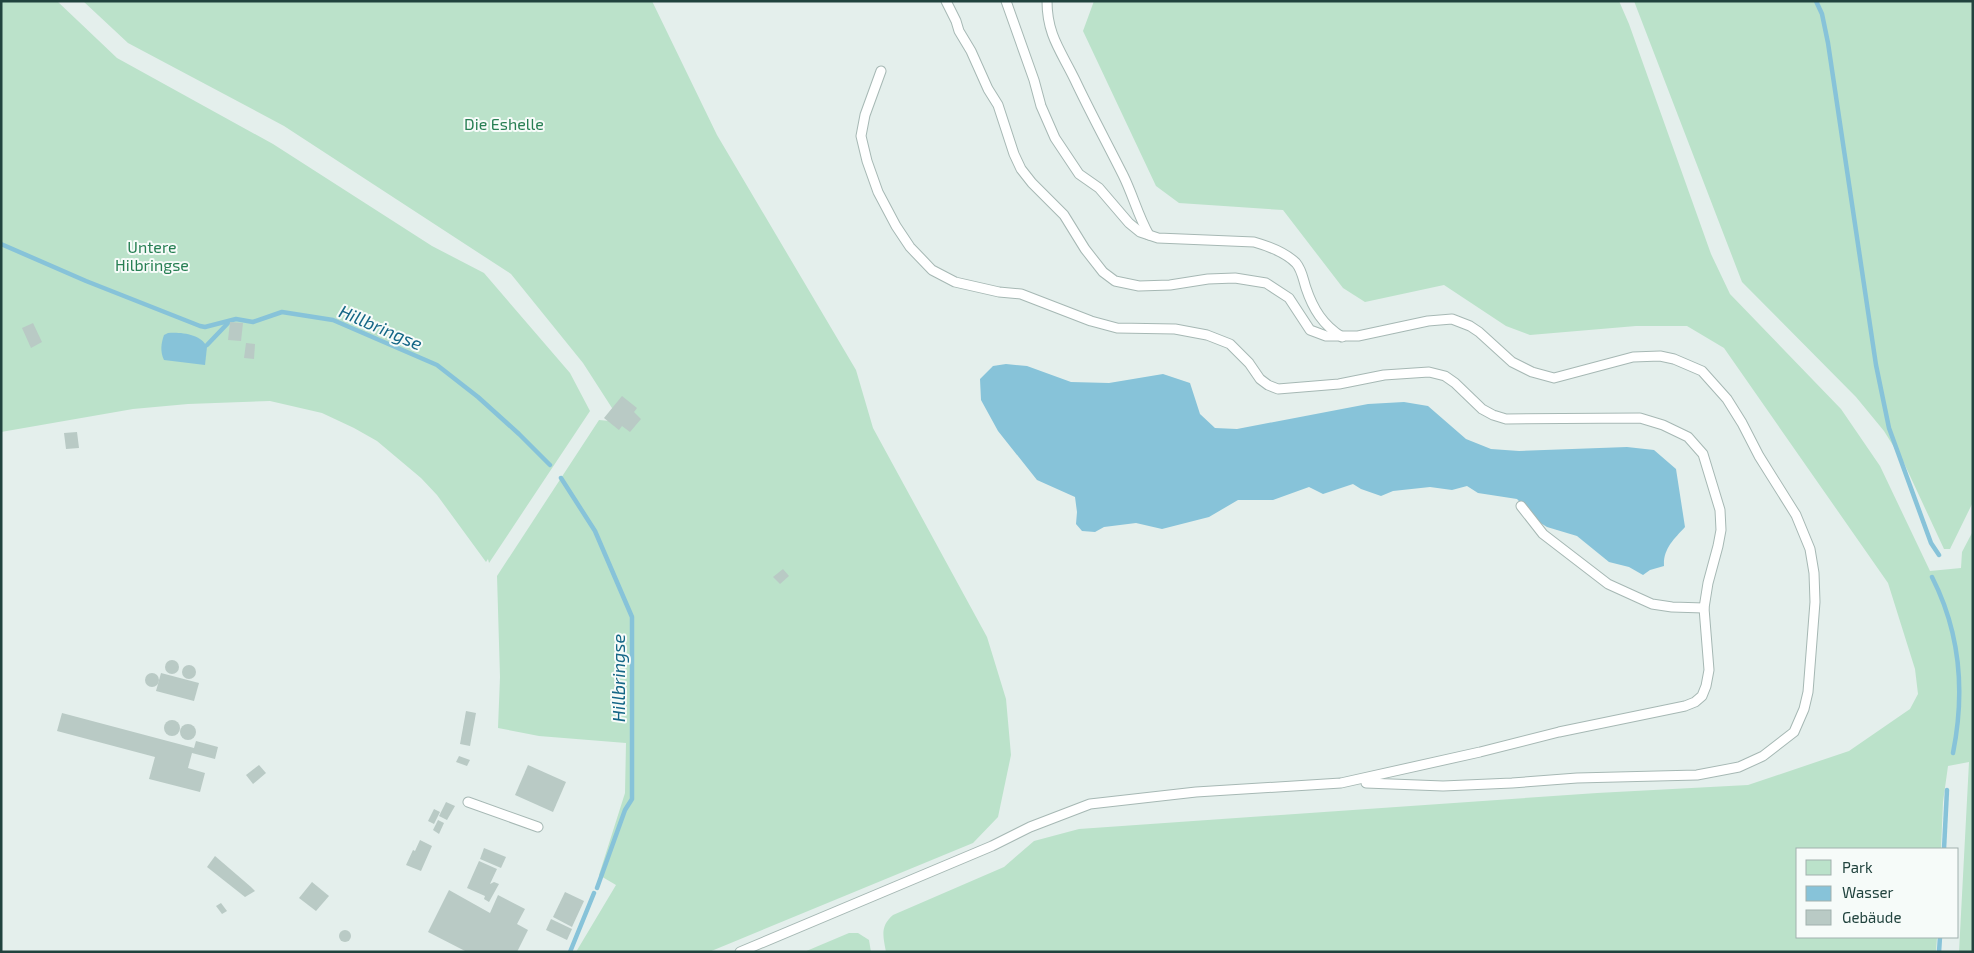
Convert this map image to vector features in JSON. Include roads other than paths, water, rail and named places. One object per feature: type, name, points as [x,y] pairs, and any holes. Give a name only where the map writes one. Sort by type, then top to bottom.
[{"type":"lane","points":[[740,952],[992,846],[1030,827],[1090,804],[1196,792],[1341,783],[1392,782],[1443,786],[1578,778],[1680,776],[1724,771],[1752,763],[1794,732],[1800,722],[1808,692],[1815,602],[1814,572],[1810,549],[1796,515],[1759,456],[1727,398],[1702,371],[1674,359],[1660,356],[1644,356],[1619,360],[1568,376],[1544,377],[1512,362],[1480,332],[1452,319],[1367,335],[1326,336],[1310,330],[1289,298],[1266,283],[1235,278],[1170,285],[1139,286],[1115,281],[1103,272],[1085,248],[1064,214],[1021,169],[998,105],[959,31],[956,20],[946,1]]},
{"type":"lane","points":[[1006,1],[1034,80],[1041,106],[1055,138],[1079,174],[1099,188],[1128,223],[1140,232],[1158,238],[1254,242],[1276,250],[1296,263],[1303,275],[1316,313],[1325,324],[1342,337]]},
{"type":"lane","points":[[1048,1],[1052,32],[1059,53],[1124,178],[1138,215],[1149,235]]},
{"type":"lane","points":[[881,71],[865,115],[861,136],[867,161],[878,192],[896,226],[910,247],[932,270],[955,282],[999,292],[1021,294],[1091,321],[1117,328],[1175,329],[1207,335],[1230,344],[1249,363],[1260,379],[1268,385],[1278,388],[1339,384],[1384,375],[1429,372],[1445,376],[1482,409],[1506,419],[1640,418],[1663,424],[1688,437],[1703,454],[1722,519],[1704,608],[1709,670],[1702,696],[1695,702],[1685,706],[1559,732],[1341,783]]},
{"type":"lane","points":[[1521,506],[1543,534],[1608,584],[1652,604],[1704,608]]},
{"type":"lane","points":[[468,802],[538,827]]},
{"type":"water","points":[[179,333],[200,339],[207,347],[205,365],[164,360],[162,344],[164,335]]},
{"type":"water","points":[[1006,364],[1027,366],[1071,382],[1109,383],[1163,374],[1190,383],[1200,414],[1215,428],[1237,429],[1368,404],[1404,402],[1428,406],[1466,439],[1491,449],[1519,451],[1627,447],[1654,450],[1676,469],[1685,527],[1667,549],[1664,566],[1650,570],[1643,575],[1629,567],[1609,562],[1577,536],[1547,527],[1539,522],[1517,499],[1478,493],[1467,486],[1452,490],[1430,487],[1393,491],[1381,496],[1353,484],[1323,494],[1309,487],[1273,500],[1238,500],[1209,517],[1162,529],[1136,523],[1104,527],[1095,532],[1082,531],[1076,524],[1075,497],[1037,480],[998,431],[981,400],[980,379],[993,366]]},
{"type":"waterway","points":[[1816,1],[1822,14],[1828,43],[1876,365],[1889,428],[1931,543],[1939,555]]},
{"type":"waterway","name":"Hillbringse","points":[[1,244],[86,281],[200,326],[205,327],[236,319],[253,322],[282,312],[333,320],[437,365],[478,397],[550,465]]},
{"type":"waterway","points":[[207,345],[228,323]]},
{"type":"waterway","name":"Hillbringse","points":[[561,478],[595,531],[632,617],[632,799],[625,810],[597,888]]},
{"type":"waterway","points":[[1932,577],[1949,619],[1958,663],[1959,708],[1953,753]]},
{"type":"waterway","points":[[1944,848],[1947,790]]},
{"type":"waterway","name":"Hillbringse","points":[[570,952],[594,893]]},
{"type":"waterway","points":[[1939,952],[1940,938]]},
{"type":"park label","name":"Die Eshelle","points":[[504,123]]},
{"type":"park label","name":"Untere Hilbringse","points":[[152,255]]}]
